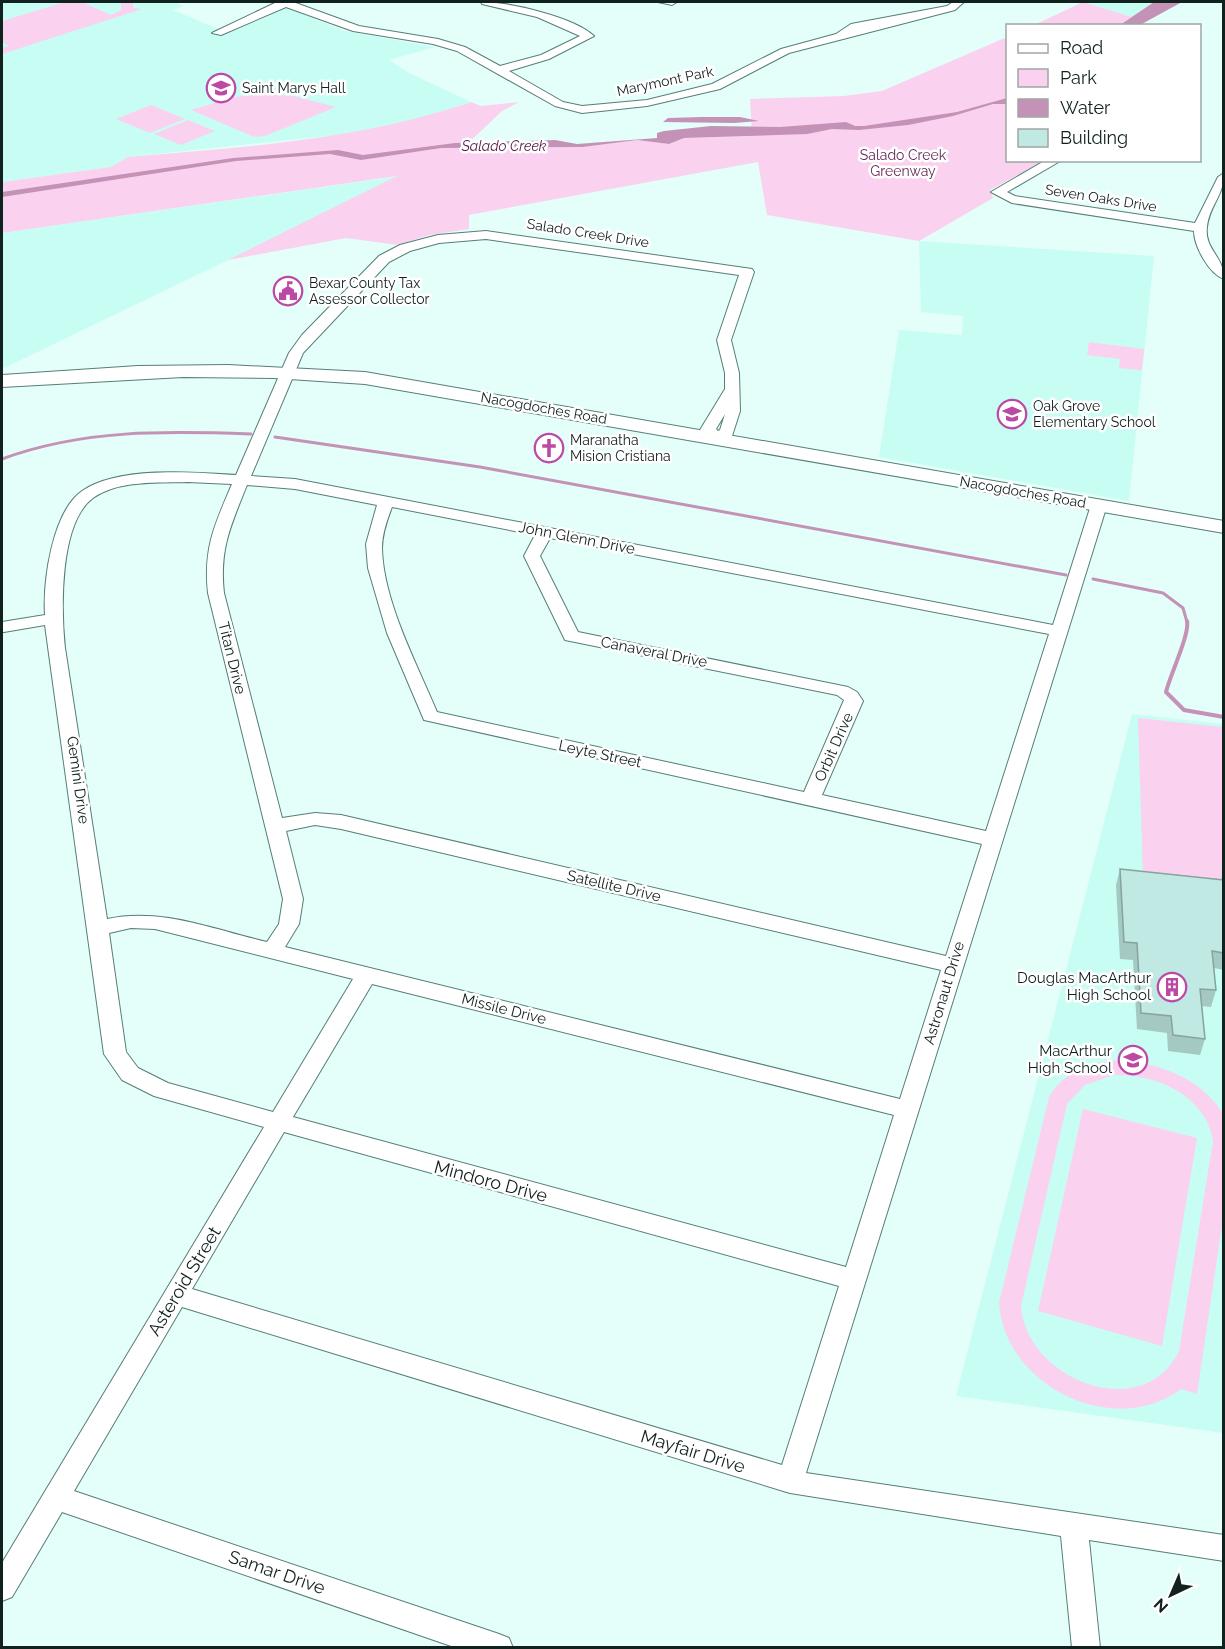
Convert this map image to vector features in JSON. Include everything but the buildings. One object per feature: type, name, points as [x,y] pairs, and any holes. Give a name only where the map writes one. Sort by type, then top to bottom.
[{"type":"main road","name":"Nacogdoches Road","points":[[2,381],[160,371],[288,372],[417,385],[1224,527]]},
{"type":"street","points":[[217,33],[286,2]]},
{"type":"street","name":"Marymont Park","points":[[286,2],[357,29],[446,44],[471,53],[559,104],[574,109],[600,109],[639,104],[716,87],[779,54],[840,36],[862,33],[898,20],[951,8],[959,2]]},
{"type":"street","points":[[486,2],[512,7],[561,23],[590,36],[545,57],[500,70]]},
{"type":"street","points":[[512,7],[529,2]]},
{"type":"street","points":[[663,2],[672,2]]},
{"type":"street","name":"Marymont Park","points":[[898,20],[916,4]]},
{"type":"street","name":"Seven Oaks Drive","points":[[1052,162],[998,189],[999,194],[1012,199],[1199,228]]},
{"type":"street","points":[[1224,177],[1198,234],[1203,249],[1224,275]]},
{"type":"street","name":"Salado Creek Drive","points":[[288,372],[301,345],[376,264],[393,254],[449,237],[498,235],[747,273],[724,340],[732,373],[730,392],[733,411],[727,433],[717,438]]},
{"type":"street","name":"Titan Drive","points":[[273,950],[289,924],[293,906],[214,578],[218,535],[239,480],[288,372]]},
{"type":"street","name":"John Glenn Drive","points":[[92,492],[116,483],[138,480],[239,480],[295,484],[1059,631]]},
{"type":"street","name":"Gemini Drive","points":[[92,492],[74,511],[63,540],[54,579],[53,619],[99,928],[115,1054],[130,1074]]},
{"type":"street","name":"Leyte Street","points":[[386,501],[374,549],[377,571],[383,595],[430,716],[992,839]]},
{"type":"street","name":"Astronaut Drive","points":[[790,1480],[1099,505]]},
{"type":"street","name":"Canaveral Drive","points":[[546,532],[533,549],[532,556],[571,636],[842,691],[851,696]]},
{"type":"street","points":[[4,627],[53,619]]},
{"type":"street","name":"Orbit Drive","points":[[810,800],[854,701],[851,696]]},
{"type":"street","name":"Satellite Drive","points":[[274,826],[315,819],[341,822],[953,965]]},
{"type":"street","name":"Missile Drive","points":[[99,928],[131,921],[155,922],[908,1110]]},
{"type":"street","name":"Asteroid Street","points":[[2,1588],[366,975]]},
{"type":"street","name":"Mindoro Drive","points":[[130,1074],[162,1090],[855,1280]]},
{"type":"street","name":"Mayfair Drive","points":[[176,1295],[790,1480],[838,1492],[1224,1548]]},
{"type":"street","name":"Samar Drive","points":[[55,1497],[499,1647]]},
{"type":"street","points":[[1074,1526],[1086,1647]]},
{"type":"shaded area","name":"Saint Marys Hall","points":[[2,2],[174,2],[184,6],[173,10],[228,33],[287,8],[345,31],[435,47],[389,60],[409,73],[471,102],[435,115],[348,134],[128,157],[111,167],[2,182]]},
{"type":"shaded area","points":[[1082,2],[1154,2],[1132,17]]},
{"type":"shaded area","points":[[400,176],[228,260],[2,369],[2,233]]},
{"type":"shaded area","name":"Oak Grove Elementary School","points":[[919,241],[1154,256],[1129,501],[879,457],[899,330],[962,335],[963,316],[921,312]]},
{"type":"shaded area","name":"MacArthur High School","points":[[1132,714],[1223,724],[1223,1433],[956,1396]]},
{"type":"green space","points":[[65,2],[82,2],[111,15],[121,10],[121,2],[133,2],[133,8],[142,9],[2,54],[2,48],[9,46],[2,42],[2,21]]},
{"type":"green space","points":[[1083,2],[1132,17],[1122,24],[1036,24]]},
{"type":"green space","name":"Salado Creek Greenway","points":[[1006,37],[1006,162],[1042,162],[990,190],[993,198],[919,241],[767,215],[758,162],[469,215],[469,229],[430,235],[398,245],[346,238],[228,260],[397,176],[2,233],[2,182],[111,167],[128,157],[301,140],[387,125],[471,102],[481,106],[519,102],[502,111],[463,148],[583,147],[637,140],[669,144],[684,138],[752,136],[750,99],[844,96],[882,91]]},
{"type":"green space","points":[[265,94],[293,96],[336,107],[265,136],[254,137],[191,110],[235,97]]},
{"type":"green space","points":[[151,105],[185,119],[150,133],[116,119]]},
{"type":"green space","points":[[188,120],[215,131],[181,145],[154,134]]},
{"type":"green space","points":[[1089,342],[1144,349],[1142,370],[1119,368],[1120,359],[1087,355]]},
{"type":"green space","points":[[1138,718],[1223,727],[1223,889],[1143,879]]},
{"type":"green space","points":[[1122,1060],[1152,1065],[1180,1075],[1215,1102],[1224,1115],[1223,1219],[1197,1394],[1181,1389],[1154,1403],[1125,1409],[1095,1406],[1066,1396],[1041,1380],[1020,1358],[1005,1332],[999,1303],[1049,1097],[1063,1080],[1080,1069],[1089,1065]],"holes":[[[1114,1075],[1162,1083],[1177,1090],[1190,1100],[1208,1125],[1213,1141],[1179,1351],[1162,1374],[1140,1386],[1115,1389],[1088,1384],[1064,1372],[1043,1354],[1028,1332],[1021,1306],[1067,1104],[1085,1085]]]},
{"type":"green space","points":[[1083,1109],[1197,1138],[1162,1346],[1038,1311]]},
{"type":"water","points":[[1154,2],[1182,2],[1142,24],[1121,24]]},
{"type":"water","name":"Salado Creek","points":[[1006,98],[1006,104],[993,104],[953,116],[908,125],[859,130],[832,129],[807,134],[684,138],[669,144],[637,140],[583,147],[441,148],[361,160],[330,154],[236,161],[2,197],[2,192],[233,158],[338,150],[363,155],[455,143],[555,140],[577,144],[657,138],[657,133],[664,131],[711,126],[780,127],[846,122],[855,126],[864,126],[957,112]]},
{"type":"water","points":[[740,117],[759,121],[663,122],[668,118]]},
{"type":"waterway","points":[[2,459],[32,449],[94,437],[188,432],[251,434]]},
{"type":"waterway","points":[[275,437],[480,467],[1066,575]]},
{"type":"waterway","points":[[1093,579],[1163,593],[1183,608],[1187,622]]},
{"type":"waterway","points":[[1187,622],[1186,635],[1166,692],[1184,710],[1224,717]]},
{"type":"place","name":"Saint Marys Hall","points":[[221,88]]},
{"type":"place","name":"Bexar County Tax Assessor Collector","points":[[288,291]]},
{"type":"place","name":"Oak Grove Elementary School","points":[[1012,414]]},
{"type":"place","name":"Maranatha Mision Cristiana","points":[[549,448]]},
{"type":"place","name":"Douglas MacArthur High School","points":[[1172,987]]},
{"type":"place","name":"MacArthur High School","points":[[1133,1060]]}]
